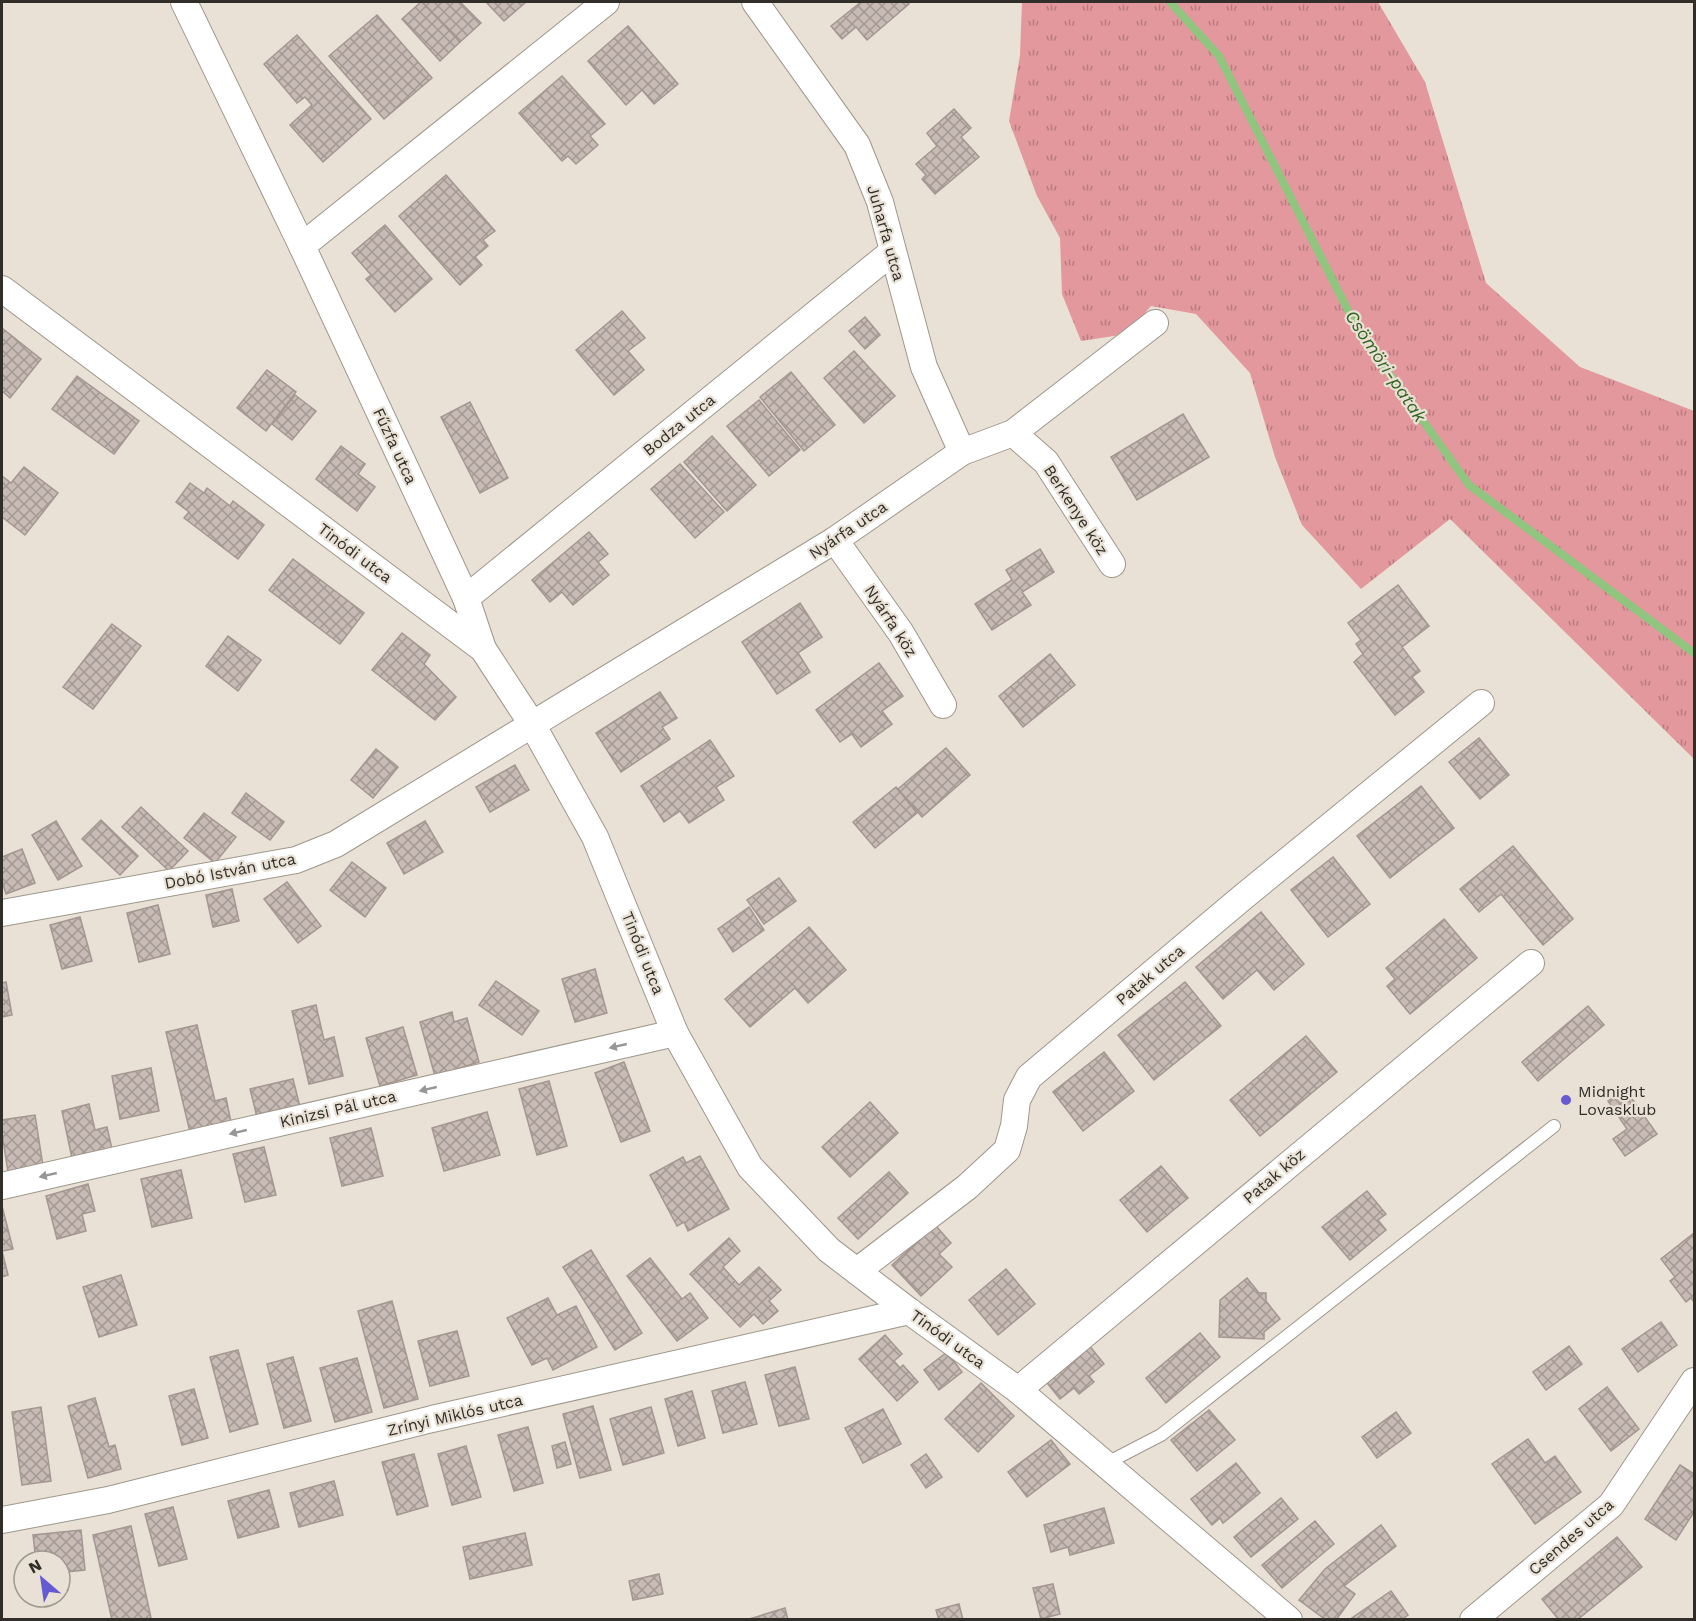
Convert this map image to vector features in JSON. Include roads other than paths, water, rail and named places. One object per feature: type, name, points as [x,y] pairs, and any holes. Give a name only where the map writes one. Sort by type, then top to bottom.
[{"type":"street","name":"Fűzfa utca","points":[[184,2],[302,246],[466,598],[483,649]]},
{"type":"street","points":[[302,246],[606,2]]},
{"type":"street","name":"Juharfa utca","points":[[755,2],[857,145],[880,202],[924,367],[962,452]]},
{"type":"street","name":"Bodza utca","points":[[466,598],[892,252]]},
{"type":"street","name":"Tinódi utca","points":[[2,289],[483,649],[532,724],[596,837],[675,1033],[750,1167],[829,1250],[1018,1390],[1289,1620]]},
{"type":"street","name":"Nyárfa utca","points":[[532,724],[836,540],[962,452],[1013,433],[1155,323]]},
{"type":"street","name":"Berkenye köz","points":[[1013,433],[1046,462],[1112,564]]},
{"type":"street","name":"Nyárfa köz","points":[[836,540],[901,633],[943,705]]},
{"type":"street","name":"Patak utca","points":[[857,1271],[968,1187],[1007,1150],[1014,1126],[1017,1100],[1029,1077],[1243,897],[1481,703]]},
{"type":"street","name":"Dobó István utca","points":[[2,913],[296,860],[336,844],[532,724]]},
{"type":"street","name":"Patak köz","points":[[1018,1390],[1531,963]]},
{"type":"street","name":"Kinizsi Pál utca","points":[[2,1185],[675,1033]]},
{"type":"street","name":"Zrínyi Miklós utca","points":[[2,1520],[108,1500],[432,1419],[909,1311]]},
{"type":"street","name":"Csendes utca","points":[[1473,1620],[1611,1505],[1695,1381]]},
{"type":"lane","points":[[1105,1464],[1161,1435],[1554,1126]]},
{"type":"waterway","name":"Csömöri-patak","points":[[1170,2],[1219,56],[1358,330],[1469,485],[1694,653]]},
{"type":"place","name":"Midnight Lovasklub","points":[[1566,1100]]}]
